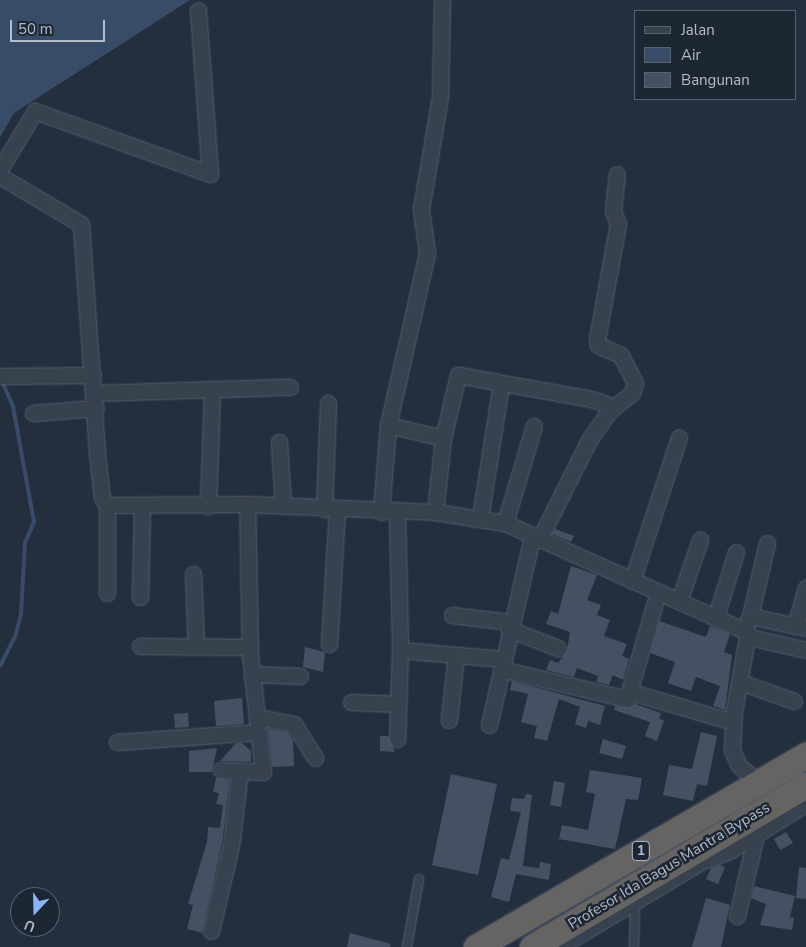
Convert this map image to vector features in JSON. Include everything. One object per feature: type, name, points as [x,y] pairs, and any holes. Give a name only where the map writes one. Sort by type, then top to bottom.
[{"type":"highway","name":"Profesor Ida Bagus Mantra Bypass","points":[[476,947],[806,755]]},
{"type":"highway","points":[[768,777],[801,793]]},
{"type":"highway","name":"Profesor Ida Bagus Mantra Bypass","points":[[532,947],[680,858],[801,793]]},
{"type":"street","points":[[397,739],[400,650],[389,512],[388,425],[427,253],[421,209],[440,97],[442,0]]},
{"type":"street","points":[[107,593],[107,505],[102,498],[81,224],[1,179],[34,111],[210,174],[198,10]]},
{"type":"street","points":[[490,726],[510,625],[535,538],[576,463],[609,411],[632,393],[635,384],[621,355],[598,345],[597,340],[618,224],[612,211],[617,174]]},
{"type":"street","points":[[6,375],[93,375]]},
{"type":"street","points":[[435,512],[443,438],[458,375],[592,399],[606,404],[609,411]]},
{"type":"street","points":[[480,518],[501,384]]},
{"type":"street","points":[[33,413],[95,401],[212,389],[290,387]]},
{"type":"street","points":[[208,506],[212,389]]},
{"type":"street","points":[[328,403],[330,509],[329,644]]},
{"type":"street","points":[[388,425],[443,438]]},
{"type":"street","points":[[505,523],[534,426]]},
{"type":"street","points":[[632,581],[679,437]]},
{"type":"street","points":[[279,442],[283,506]]},
{"type":"street","points":[[107,505],[208,506],[247,504],[389,512],[435,512],[505,523],[679,601],[806,650]]},
{"type":"street","points":[[221,770],[262,772],[250,647],[247,504]]},
{"type":"street","points":[[140,597],[142,506]]},
{"type":"street","points":[[679,601],[700,540]]},
{"type":"street","points":[[767,542],[748,628],[733,722],[733,754],[739,766],[768,777]]},
{"type":"street","points":[[716,616],[736,552]]},
{"type":"street","points":[[193,574],[196,646]]},
{"type":"street","points":[[748,628],[800,627],[806,588]]},
{"type":"street","points":[[400,650],[456,655],[502,664],[626,699],[631,692],[658,592]]},
{"type":"street","points":[[452,615],[510,625],[558,648]]},
{"type":"street","points":[[140,646],[250,647]]},
{"type":"street","points":[[449,720],[456,655]]},
{"type":"street","points":[[252,674],[300,676]]},
{"type":"street","points":[[740,682],[794,701]]},
{"type":"street","points":[[631,692],[733,722]]},
{"type":"street","points":[[351,702],[398,704]]},
{"type":"street","points":[[117,742],[258,724],[294,724],[315,758]]},
{"type":"street","points":[[211,931],[231,846],[240,771]]},
{"type":"street","points":[[559,947],[756,831],[801,793]]},
{"type":"street","points":[[737,916],[756,831]]},
{"type":"street","points":[[680,858],[709,857]]},
{"type":"lane","points":[[407,947],[419,879]]},
{"type":"lane","points":[[634,947],[635,902]]},
{"type":"water","points":[[0,0],[190,0],[14,113],[0,137]]},
{"type":"building","points":[[555,529],[574,536],[571,542],[552,534]]},
{"type":"building","points":[[571,566],[597,575],[587,600],[601,605],[597,615],[610,620],[604,636],[627,644],[622,656],[629,659],[623,680],[613,675],[609,685],[596,682],[598,676],[577,668],[574,677],[546,670],[550,660],[558,663],[567,651],[570,632],[546,624],[551,611],[558,614]]},
{"type":"building","points":[[659,621],[706,637],[710,626],[730,634],[724,652],[732,655],[725,710],[713,706],[720,686],[696,677],[691,691],[668,683],[675,662],[650,653]]},
{"type":"building","points":[[305,647],[325,652],[323,672],[303,667]]},
{"type":"building","points":[[512,681],[605,706],[600,725],[588,721],[586,728],[575,724],[580,707],[559,699],[547,741],[534,738],[537,726],[521,722],[528,694],[510,690]]},
{"type":"building","points":[[242,698],[244,724],[216,726],[214,701]]},
{"type":"building","points":[[635,704],[661,713],[659,719],[664,720],[657,741],[645,736],[650,722],[614,710],[615,706],[629,708]]},
{"type":"building","points":[[188,713],[189,727],[175,728],[174,714]]},
{"type":"building","points":[[268,729],[288,732],[293,740],[294,766],[272,767]]},
{"type":"building","points":[[701,732],[717,736],[707,786],[697,784],[693,801],[663,795],[669,765],[692,769]]},
{"type":"building","points":[[380,736],[388,736],[395,752],[380,751]]},
{"type":"building","points":[[603,739],[626,746],[622,759],[599,753]]},
{"type":"building","points":[[236,743],[242,743],[251,751],[251,762],[220,761]]},
{"type":"building","points":[[217,748],[212,772],[189,772],[189,751]]},
{"type":"building","points":[[590,770],[642,778],[638,800],[626,799],[615,849],[559,839],[562,825],[588,830],[595,794],[586,792]]},
{"type":"building","points":[[451,774],[497,784],[478,875],[432,865]]},
{"type":"building","points":[[216,778],[230,780],[222,844],[202,933],[187,929],[193,905],[188,904],[207,842],[208,827],[220,828],[223,805],[216,804],[219,793],[213,792]]},
{"type":"building","points":[[554,781],[565,783],[561,807],[550,805]]},
{"type":"building","points":[[526,794],[532,795],[523,866],[539,868],[540,862],[551,864],[549,880],[516,874],[509,902],[491,897],[501,858],[509,860],[521,812],[510,811],[512,798],[524,799]]},
{"type":"building","points":[[786,832],[793,843],[780,850],[774,839]]},
{"type":"building","points":[[720,865],[725,867],[718,884],[706,879],[711,868]]},
{"type":"building","points":[[799,867],[806,868],[806,899],[796,898]]},
{"type":"building","points":[[754,886],[795,896],[790,917],[794,918],[792,930],[760,925],[766,904],[751,898]]},
{"type":"building","points":[[706,898],[730,905],[721,947],[692,947]]},
{"type":"building","points":[[350,933],[391,944],[390,947],[347,947]]},
{"type":"waterway","points":[[0,666],[15,637],[21,614],[25,543],[34,522],[13,406],[1,379]]}]
